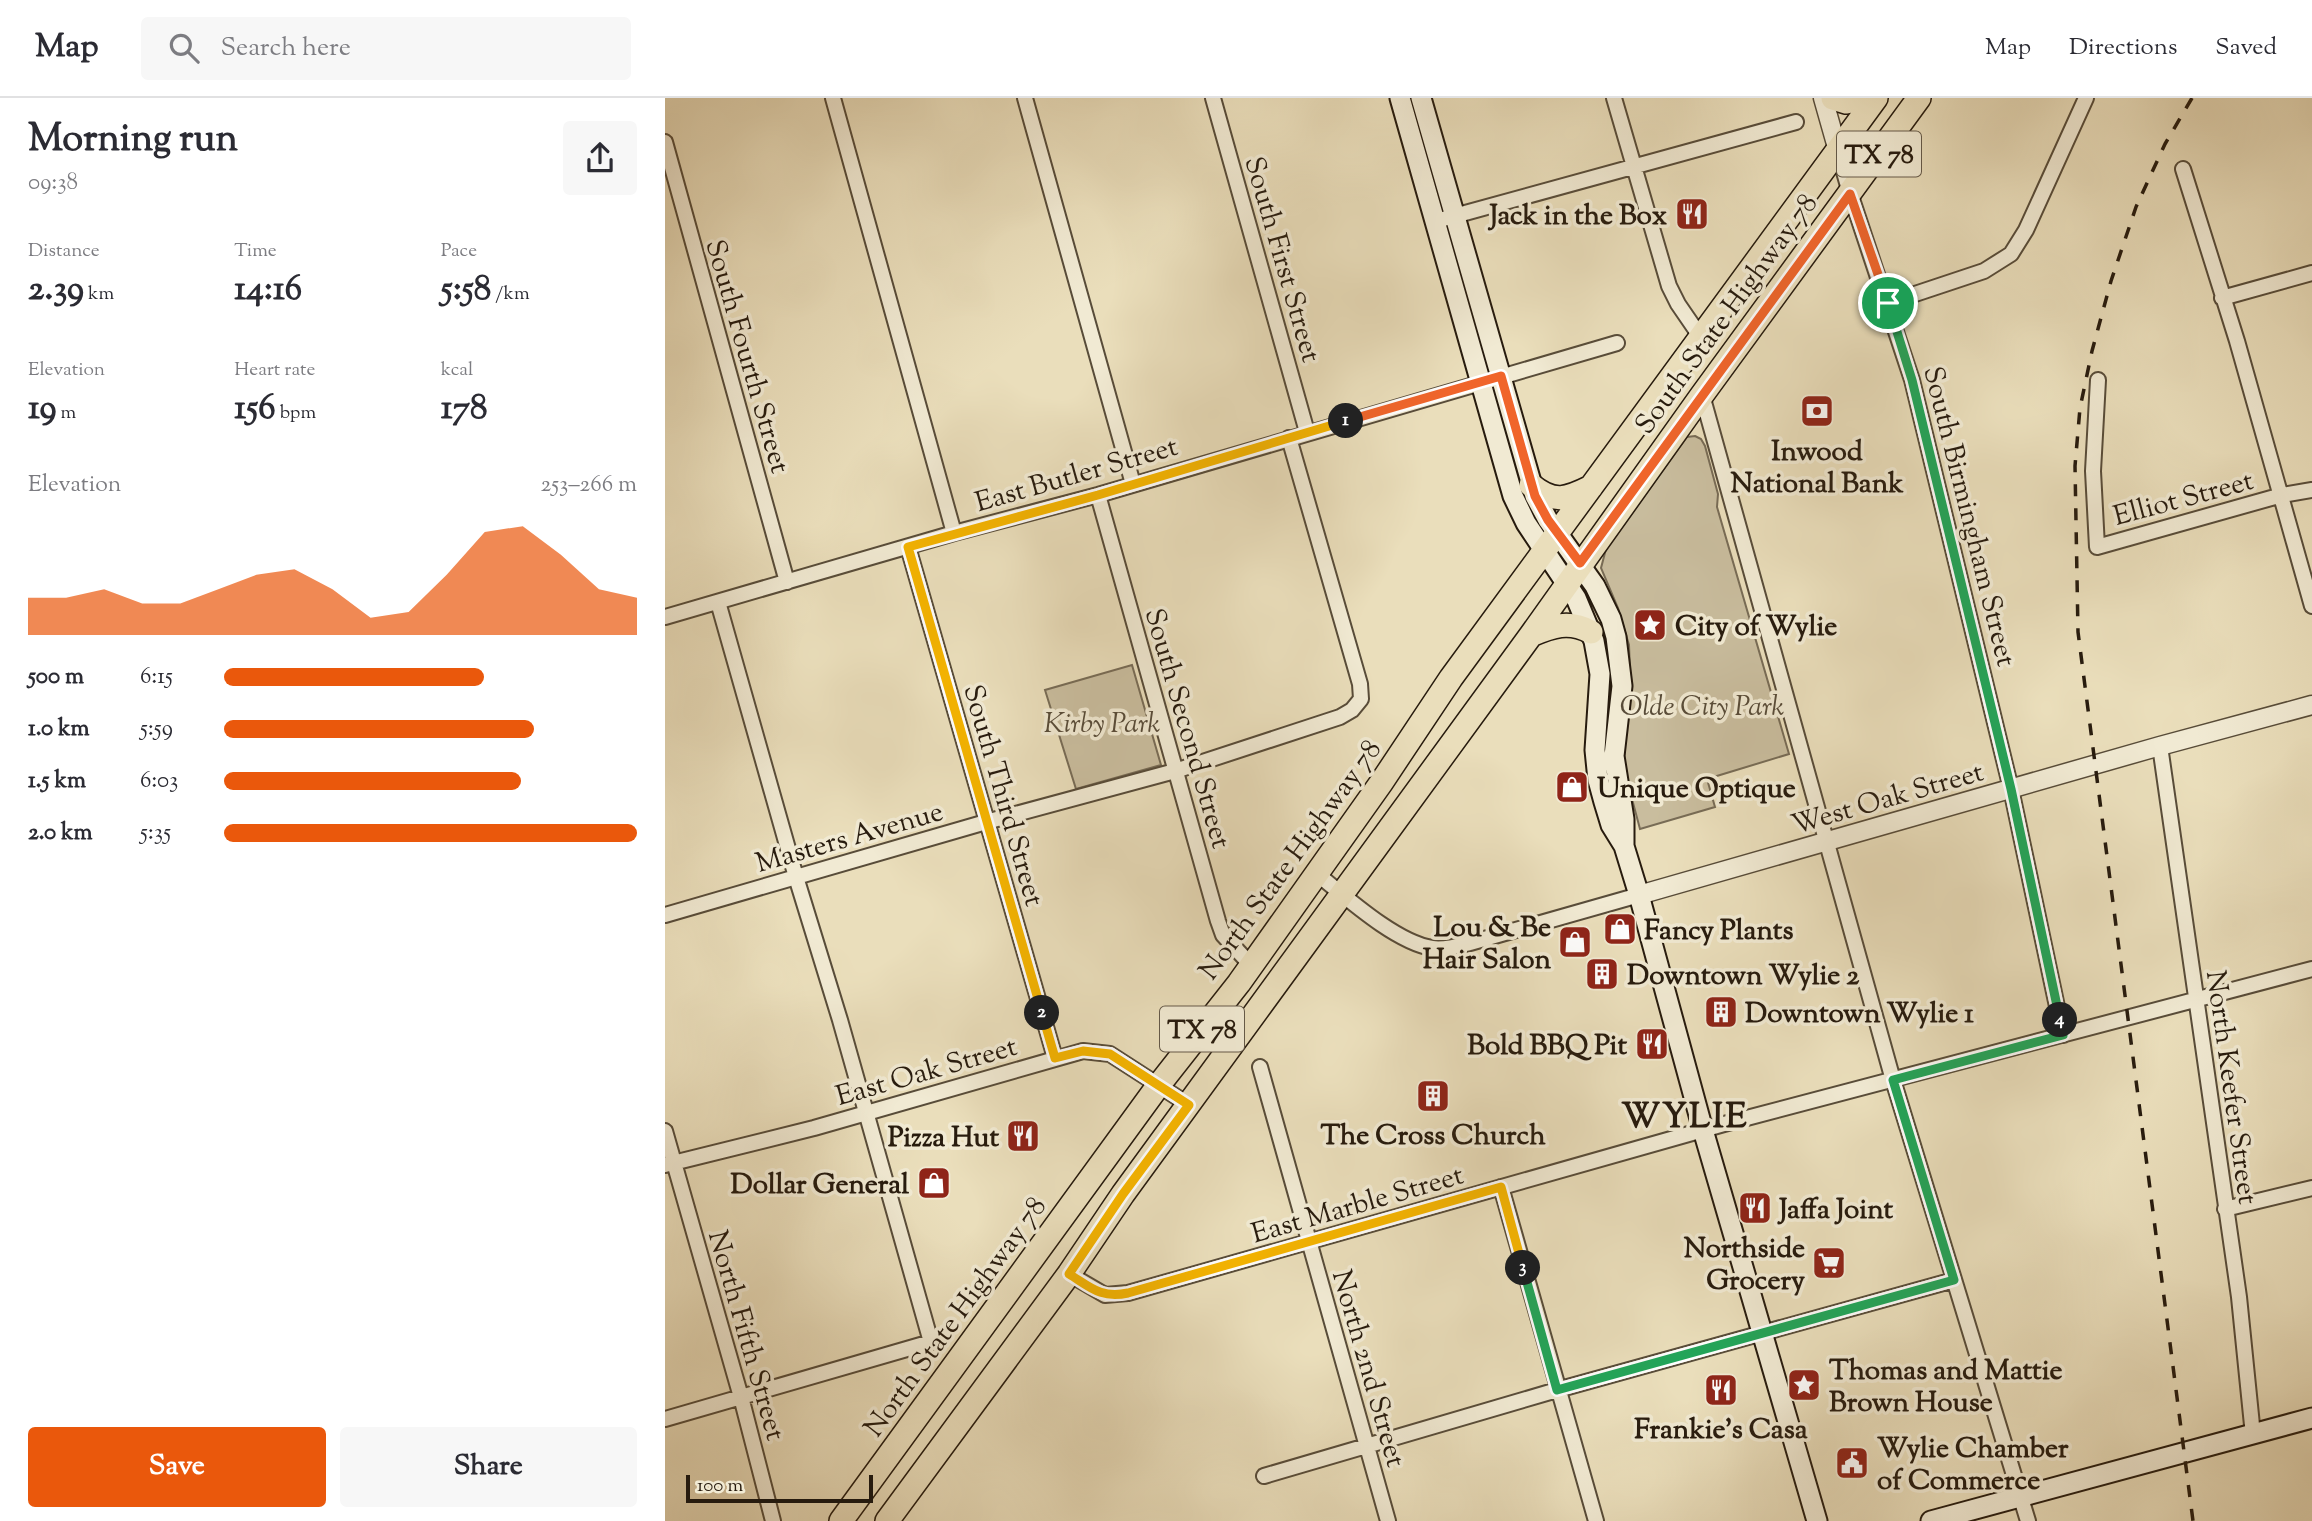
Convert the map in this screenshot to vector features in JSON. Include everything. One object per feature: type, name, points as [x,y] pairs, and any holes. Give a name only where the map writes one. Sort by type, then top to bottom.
[{"type":"main road","points":[[1400,98],[1513,496],[1525,523],[1580,563],[1604,604],[1619,650],[1622,686],[1614,756],[1624,819],[1624,846]]},
{"type":"main road","points":[[1421,98],[1531,485],[1566,583],[1583,611],[1591,632],[1600,674],[1595,737],[1597,772],[1611,825],[1624,846],[1639,895],[1703,1130],[1817,1521]]},
{"type":"main road","points":[[1833,98],[1846,102],[1864,98]]},
{"type":"main road","name":"South State Highway 78","points":[[1551,542],[1876,98]]},
{"type":"main road","name":"South State Highway 78","points":[[1580,563],[1919,98]]},
{"type":"main road","points":[[1531,485],[1540,492],[1557,498],[1575,495],[1591,487]]},
{"type":"main road","name":"North State Highway 78","points":[[841,1521],[1158,1086],[1239,983],[1381,783],[1451,678],[1551,542]]},
{"type":"main road","name":"TX 78","points":[[887,1521],[1069,1274],[1123,1194],[1531,635],[1580,563]]},
{"type":"main road","points":[[1531,635],[1559,624],[1580,626],[1591,632]]},
{"type":"main road","points":[[1931,1521],[2312,1419]]},
{"type":"street","points":[[833,98],[954,533]]},
{"type":"street","points":[[1025,98],[1133,484]]},
{"type":"street","name":"South First Street","points":[[1213,98],[1307,432]]},
{"type":"street","points":[[1614,98],[1669,286],[1702,339]]},
{"type":"street","name":"South Birmingham Street","points":[[1823,98],[1850,194],[1912,380],[2011,789],[2063,1035]]},
{"type":"street","points":[[1888,303],[1983,271],[2011,254],[2026,230],[2086,98]]},
{"type":"street","points":[[1436,221],[1796,122]]},
{"type":"street","name":"South Fourth Street","points":[[665,142],[787,582]]},
{"type":"street","points":[[2183,169],[2282,495],[2312,606]]},
{"type":"street","points":[[2222,298],[2312,273]]},
{"type":"street","name":"East Butler Street","points":[[665,617],[954,533],[1098,495],[1617,343]]},
{"type":"street","name":"Elliot Street","points":[[2098,380],[2092,471],[2097,547],[2282,495],[2312,490]]},
{"type":"street","points":[[1702,395],[1893,1080],[2028,1521]]},
{"type":"street","name":"Masters Avenue","points":[[665,915],[986,822],[1175,771],[1340,717],[1352,710],[1361,699],[1360,684],[1289,438]]},
{"type":"street","name":"South Second Street","points":[[1098,495],[1223,935],[1250,964]]},
{"type":"street","name":"South Third Street","points":[[908,547],[1055,1058]]},
{"type":"street","points":[[665,1419],[931,1342],[718,602]]},
{"type":"street","name":"West Oak Street","points":[[1639,895],[2312,705]]},
{"type":"street","name":"North Keefer Street","points":[[2160,746],[2239,1297],[2253,1434]]},
{"type":"street","points":[[1316,873],[1409,941],[1443,948],[1470,943],[1639,895]]},
{"type":"street","name":"East Marble Street","points":[[1069,1274],[1105,1295],[1114,1296],[1703,1130],[2312,969]]},
{"type":"street","name":"East Oak Street","points":[[669,1164],[865,1113],[1083,1051],[1110,1054],[1189,1105]]},
{"type":"street","name":"North 2nd Street","points":[[1260,1067],[1388,1521]]},
{"type":"street","name":"North Fifth Street","points":[[665,1131],[669,1164],[741,1397],[773,1521]]},
{"type":"street","points":[[1501,1187],[1596,1521]]},
{"type":"street","points":[[2225,1209],[2312,1188]]},
{"type":"street","points":[[1263,1476],[1557,1390],[1954,1280]]},
{"type":"green space","name":"Olde City Park","points":[[1695,436],[1701,439],[1705,446],[1718,494],[1717,507],[1789,754],[1707,779],[1715,807],[1640,829],[1624,769],[1625,734],[1631,696],[1629,645],[1618,608],[1601,568],[1606,549],[1687,437]]},
{"type":"green space","name":"Kirby Park","points":[[1132,665],[1161,765],[1076,789],[1045,690]]},
{"type":"railway","points":[[2192,98],[2165,144],[2136,207],[2111,281],[2080,408],[2075,466],[2078,632],[2193,1521]]},
{"type":"place","name":"Jack in the Box","points":[[1692,214]]},
{"type":"place","name":"Inwood National Bank","points":[[1817,411]]},
{"type":"place","name":"City of Wylie","points":[[1650,625]]},
{"type":"place","name":"Unique Optique","points":[[1572,787]]},
{"type":"place","name":"Fancy Plants","points":[[1620,929]]},
{"type":"place","name":"Lou & Be Hair Salon","points":[[1575,942]]},
{"type":"place","name":"Downtown Wylie 2","points":[[1602,974]]},
{"type":"place","name":"Downtown Wylie 1","points":[[1721,1012]]},
{"type":"place","name":"Bold BBQ Pit","points":[[1652,1044]]},
{"type":"place","name":"The Cross Church","points":[[1433,1096]]},
{"type":"place","name":"Pizza Hut","points":[[1023,1136]]},
{"type":"place","name":"Dollar General","points":[[934,1183]]},
{"type":"place","name":"Jaffa Joint","points":[[1755,1208]]},
{"type":"place","name":"Northside Grocery","points":[[1829,1263]]},
{"type":"place","name":"Thomas and Mattie Brown House","points":[[1804,1385]]},
{"type":"place","name":"Frankie's Casa","points":[[1721,1390]]},
{"type":"place","name":"Wylie Chamber of Commerce","points":[[1852,1463]]},
{"type":"district","name":"WYLIE","points":[[1685,1115]]},
{"type":"route","points":[[1850,194],[1888,303],[1912,380],[2011,789],[2063,1035],[1893,1080],[1954,1280],[1557,1390],[1501,1187],[1114,1296],[1097,1292],[1069,1274],[1123,1194],[1189,1105],[1110,1054],[1083,1051],[1055,1058],[908,547],[1098,495],[1501,376],[1535,496],[1548,520],[1580,563],[1850,194]]}]
